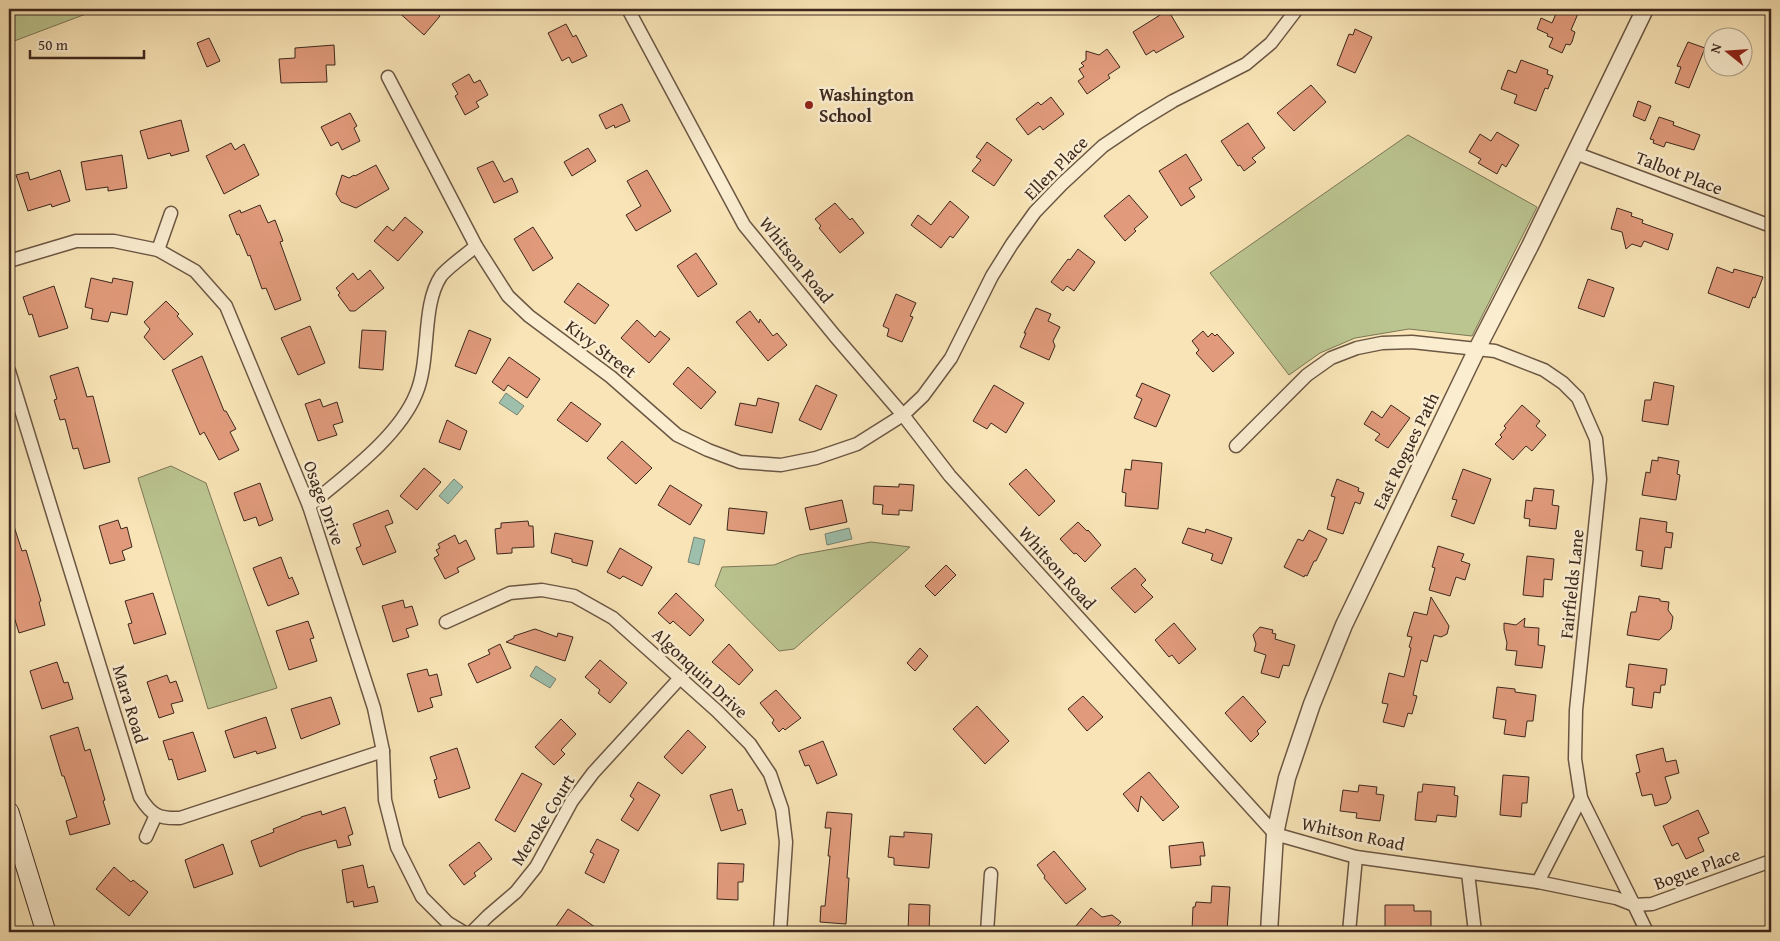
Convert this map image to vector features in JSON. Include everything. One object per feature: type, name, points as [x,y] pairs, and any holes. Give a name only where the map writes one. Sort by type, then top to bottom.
[{"type":"main road","points":[[9,812],[46,932]]},
{"type":"street","name":"Whitson Road","points":[[628,9],[744,225],[903,415],[950,476],[1275,834],[1356,857],[1538,882],[1616,898],[1634,905]]},
{"type":"street","name":"Ellen Place","points":[[903,415],[923,396],[951,358],[992,276],[1012,244],[1035,212],[1062,184],[1103,146],[1140,121],[1173,101],[1246,64],[1271,43],[1297,9]]},
{"type":"street","name":"East Rogues Path","points":[[1269,932],[1275,834],[1287,778],[1312,704],[1344,625],[1644,9]]},
{"type":"street","name":"Kivy Street","points":[[388,77],[476,246],[508,296],[529,316],[611,377],[677,435],[708,450],[740,462],[781,465],[816,458],[857,444],[903,415]]},
{"type":"street","name":"Talbot Place","points":[[1575,153],[1771,226]]},
{"type":"street","points":[[158,250],[171,213]]},
{"type":"street","name":"Osage Drive","points":[[9,261],[76,241],[114,241],[158,250],[196,271],[226,306],[309,506],[374,708],[383,751],[385,800],[397,846],[422,897],[448,923],[463,932]]},
{"type":"street","points":[[309,506],[368,455],[395,428],[416,395],[424,362],[430,303],[442,276],[476,246]]},
{"type":"street","name":"Fairfields Lane","points":[[1236,446],[1308,375],[1332,358],[1357,348],[1382,343],[1412,342],[1495,351],[1544,370],[1563,383],[1578,398],[1596,439],[1600,479],[1576,710],[1575,759],[1581,798]]},
{"type":"street","name":"Mara Road","points":[[9,371],[140,797],[146,807],[156,815]]},
{"type":"street","name":"Algonquin Drive","points":[[446,622],[510,593],[542,590],[574,596],[613,618],[717,711],[750,744],[770,774],[782,809],[786,842],[780,932]]},
{"type":"street","name":"Meroke Court","points":[[472,932],[516,892],[536,868],[572,801],[593,773],[680,678]]},
{"type":"street","points":[[146,837],[156,815],[180,818],[383,751]]},
{"type":"street","points":[[1538,882],[1581,798]]},
{"type":"street","points":[[1581,798],[1646,932]]},
{"type":"street","points":[[1349,932],[1356,857]]},
{"type":"street","name":"Bogue Place","points":[[1634,905],[1652,904],[1771,861]]},
{"type":"street","points":[[1468,873],[1476,932]]},
{"type":"street","points":[[987,932],[991,874]]},
{"type":"green space","points":[[9,9],[99,9],[9,43]]},
{"type":"green space","points":[[1408,135],[1537,207],[1472,336],[1409,329],[1355,338],[1320,353],[1289,375],[1210,273]]},
{"type":"green space","points":[[171,466],[206,483],[277,688],[208,709],[138,478]]},
{"type":"green space","points":[[871,542],[910,547],[794,649],[779,651],[715,586],[722,567],[774,565],[799,555]]},
{"type":"shaded area","points":[[506,393],[524,406],[517,415],[499,403]]},
{"type":"shaded area","points":[[454,479],[463,487],[448,504],[439,496]]},
{"type":"shaded area","points":[[849,528],[852,539],[827,545],[825,534]]},
{"type":"shaded area","points":[[694,537],[705,540],[699,565],[688,562]]},
{"type":"shaded area","points":[[536,666],[556,679],[550,688],[530,676]]},
{"type":"building","points":[[395,9],[432,9],[440,16],[424,35]]},
{"type":"building","points":[[1558,9],[1580,9],[1571,30],[1575,32],[1572,42],[1570,45],[1566,44],[1562,53],[1549,47],[1553,38],[1537,29],[1541,18],[1552,23]]},
{"type":"building","points":[[1168,10],[1184,37],[1156,53],[1154,50],[1146,55],[1133,32]]},
{"type":"building","points":[[566,24],[573,37],[576,35],[587,56],[572,63],[569,57],[562,61],[548,33]]},
{"type":"building","points":[[1355,29],[1372,37],[1355,73],[1337,65],[1349,34],[1353,35]]},
{"type":"building","points":[[209,38],[220,61],[207,67],[197,43]]},
{"type":"building","points":[[1688,42],[1702,47],[1702,56],[1689,88],[1675,83],[1681,67],[1677,66]]},
{"type":"building","points":[[334,45],[335,65],[326,65],[327,82],[281,83],[279,59],[295,58],[295,48]]},
{"type":"building","points":[[1107,49],[1120,67],[1108,75],[1110,78],[1087,94],[1078,81],[1084,77],[1079,69],[1084,66],[1081,63],[1086,60],[1086,51],[1099,55]]},
{"type":"building","points":[[1521,60],[1548,70],[1547,74],[1553,76],[1548,89],[1545,88],[1536,111],[1514,103],[1517,95],[1501,89],[1508,70],[1516,73]]},
{"type":"building","points":[[469,74],[474,83],[480,80],[488,95],[476,102],[479,107],[465,115],[455,96],[458,94],[452,84]]},
{"type":"building","points":[[1311,85],[1326,102],[1294,131],[1277,113]]},
{"type":"building","points":[[1051,97],[1064,114],[1043,130],[1040,126],[1028,135],[1016,119],[1038,102],[1041,105]]},
{"type":"building","points":[[1638,101],[1651,106],[1645,121],[1633,116]]},
{"type":"building","points":[[622,104],[630,121],[615,128],[614,125],[606,129],[599,115]]},
{"type":"building","points":[[350,113],[357,126],[354,128],[360,141],[342,150],[338,142],[331,146],[321,127]]},
{"type":"building","points":[[1659,117],[1674,122],[1673,125],[1700,135],[1694,150],[1666,142],[1664,147],[1653,143],[1654,140],[1650,139]]},
{"type":"building","points":[[181,120],[189,151],[171,156],[170,153],[148,159],[140,131]]},
{"type":"building","points":[[1248,123],[1265,148],[1252,158],[1256,162],[1244,171],[1240,165],[1238,166],[1221,141]]},
{"type":"building","points":[[1497,132],[1519,145],[1506,167],[1502,164],[1497,174],[1478,163],[1481,159],[1469,152],[1480,134],[1491,141]]},
{"type":"building","points":[[987,142],[1012,160],[994,186],[972,171],[981,160],[976,157]]},
{"type":"building","points":[[231,143],[235,150],[244,144],[259,175],[224,194],[206,156]]},
{"type":"building","points":[[588,148],[596,161],[572,176],[564,162]]},
{"type":"building","points":[[1186,154],[1202,180],[1189,188],[1195,197],[1181,206],[1159,171]]},
{"type":"building","points":[[122,155],[127,188],[108,191],[108,187],[86,190],[81,162]]},
{"type":"building","points":[[493,161],[504,182],[512,178],[518,192],[494,203],[477,168]]},
{"type":"building","points":[[376,165],[389,189],[356,208],[341,202],[336,194],[342,175],[349,178]]},
{"type":"building","points":[[60,170],[70,201],[52,207],[51,204],[28,211],[16,175],[28,172],[30,180]]},
{"type":"building","points":[[647,170],[671,211],[636,231],[626,215],[641,206],[627,181]]},
{"type":"building","points":[[1129,195],[1148,217],[1134,229],[1136,231],[1125,241],[1104,216]]},
{"type":"building","points":[[950,201],[969,217],[953,238],[950,236],[941,248],[911,225],[918,215],[931,225]]},
{"type":"building","points":[[835,203],[850,220],[852,218],[864,233],[840,253],[819,228],[821,226],[815,219]]},
{"type":"building","points":[[260,205],[268,223],[275,220],[283,241],[280,242],[301,300],[275,310],[266,288],[262,289],[250,255],[248,256],[229,215],[240,210],[241,213]]},
{"type":"building","points":[[1617,208],[1632,213],[1631,216],[1643,220],[1642,223],[1673,234],[1668,250],[1644,241],[1641,247],[1632,244],[1626,249],[1622,232],[1611,229]]},
{"type":"building","points":[[405,217],[423,232],[398,261],[374,241],[387,226],[393,231]]},
{"type":"building","points":[[533,227],[553,258],[533,271],[514,239]]},
{"type":"building","points":[[1078,249],[1095,262],[1074,291],[1067,286],[1063,291],[1051,282]]},
{"type":"building","points":[[696,253],[717,284],[698,297],[677,266]]},
{"type":"building","points":[[1717,267],[1733,273],[1734,269],[1763,277],[1749,308],[1708,293]]},
{"type":"building","points":[[370,270],[384,288],[355,311],[350,311],[338,295],[340,293],[336,288],[353,273],[358,280]]},
{"type":"building","points":[[91,278],[112,283],[113,278],[133,282],[127,315],[111,312],[108,322],[91,319],[93,309],[85,307]]},
{"type":"building","points":[[1588,279],[1614,288],[1604,317],[1578,308]]},
{"type":"building","points":[[578,283],[609,305],[595,324],[564,302]]},
{"type":"building","points":[[54,286],[68,328],[39,337],[32,314],[29,315],[23,297]]},
{"type":"building","points":[[896,294],[916,303],[910,316],[913,317],[902,342],[887,336],[889,329],[883,326]]},
{"type":"building","points":[[166,301],[179,314],[177,316],[193,334],[164,360],[144,337],[150,329],[144,322]]},
{"type":"building","points":[[1036,308],[1051,314],[1048,321],[1060,327],[1053,341],[1055,346],[1049,360],[1020,347],[1026,333],[1024,333]]},
{"type":"building","points":[[750,311],[759,323],[760,319],[773,336],[777,333],[787,345],[768,361],[736,322]]},
{"type":"building","points":[[637,320],[655,337],[660,331],[670,339],[649,363],[621,338]]},
{"type":"building","points":[[310,326],[325,363],[298,375],[281,338]]},
{"type":"building","points":[[362,330],[386,331],[383,370],[359,368]]},
{"type":"building","points":[[469,330],[491,339],[476,374],[455,366]]},
{"type":"building","points":[[1203,331],[1208,337],[1212,333],[1215,336],[1217,334],[1234,353],[1213,372],[1196,353],[1199,350],[1192,341]]},
{"type":"building","points":[[202,356],[224,411],[226,411],[236,429],[230,432],[239,450],[219,460],[204,432],[200,435],[172,370]]},
{"type":"building","points":[[509,357],[540,379],[527,398],[508,385],[504,391],[492,382]]},
{"type":"building","points":[[78,367],[87,397],[93,396],[110,462],[84,469],[78,448],[73,449],[65,419],[60,420],[54,400],[57,399],[50,376]]},
{"type":"building","points":[[688,367],[716,392],[701,409],[673,384]]},
{"type":"building","points":[[1654,382],[1674,386],[1668,425],[1642,421],[1645,400],[1651,400]]},
{"type":"building","points":[[1142,383],[1170,395],[1156,427],[1134,418],[1142,399],[1136,396]]},
{"type":"building","points":[[816,385],[837,395],[821,430],[799,420]]},
{"type":"building","points":[[994,385],[1024,403],[1006,433],[991,423],[987,429],[973,421]]},
{"type":"building","points":[[758,398],[779,403],[772,433],[735,425],[740,403],[756,406]]},
{"type":"building","points":[[320,399],[323,407],[337,402],[343,422],[333,425],[337,435],[318,441],[305,404]]},
{"type":"building","points":[[571,402],[601,424],[587,442],[557,420]]},
{"type":"building","points":[[1391,405],[1410,418],[1388,448],[1375,440],[1380,434],[1364,424],[1372,411],[1382,418]]},
{"type":"building","points":[[1522,405],[1540,421],[1536,426],[1546,435],[1532,451],[1526,446],[1513,460],[1495,444],[1502,437],[1500,435],[1506,428],[1504,426]]},
{"type":"building","points":[[447,420],[467,431],[460,450],[439,442]]},
{"type":"building","points":[[622,441],[652,468],[636,484],[607,458]]},
{"type":"building","points":[[1658,457],[1679,461],[1677,474],[1680,475],[1676,500],[1642,495],[1646,472],[1650,473],[1652,460],[1658,461]]},
{"type":"building","points":[[1132,460],[1162,463],[1158,509],[1125,506],[1126,493],[1122,492],[1125,469],[1131,470]]},
{"type":"building","points":[[424,468],[441,482],[417,510],[400,496]]},
{"type":"building","points":[[1026,469],[1055,501],[1039,516],[1009,484]]},
{"type":"building","points":[[1463,469],[1491,479],[1474,524],[1451,516],[1457,500],[1452,499]]},
{"type":"building","points":[[1337,479],[1359,488],[1358,491],[1364,493],[1360,504],[1355,502],[1343,534],[1327,529],[1335,497],[1331,496]]},
{"type":"building","points":[[260,483],[273,520],[259,526],[256,517],[244,521],[234,493]]},
{"type":"building","points":[[899,484],[914,485],[912,511],[899,510],[899,515],[882,514],[883,505],[873,504],[874,486],[899,487]]},
{"type":"building","points":[[670,485],[702,505],[690,525],[658,505]]},
{"type":"building","points":[[1534,488],[1554,490],[1552,505],[1559,506],[1556,529],[1529,526],[1530,519],[1524,518],[1526,500],[1532,501]]},
{"type":"building","points":[[842,500],[847,522],[810,530],[805,508]]},
{"type":"building","points":[[729,508],[767,512],[764,534],[727,530]]},
{"type":"building","points":[[388,510],[393,523],[385,526],[396,552],[363,565],[356,548],[361,546],[353,524]]},
{"type":"building","points":[[9,517],[11,517],[22,551],[26,550],[41,601],[39,602],[45,625],[19,633],[9,600]]},
{"type":"building","points":[[1640,518],[1667,522],[1666,532],[1673,533],[1671,548],[1665,547],[1662,569],[1641,566],[1643,551],[1636,550]]},
{"type":"building","points":[[118,520],[121,529],[127,527],[132,547],[122,551],[125,560],[110,564],[99,526]]},
{"type":"building","points":[[528,521],[529,526],[533,526],[534,547],[512,548],[512,553],[497,554],[495,529],[501,528],[501,523]]},
{"type":"building","points":[[1078,522],[1101,545],[1085,562],[1076,553],[1074,554],[1060,539]]},
{"type":"building","points":[[1188,528],[1205,533],[1206,529],[1232,538],[1222,564],[1211,560],[1213,554],[1182,543]]},
{"type":"building","points":[[1309,530],[1327,539],[1307,576],[1305,575],[1304,577],[1284,567],[1298,539],[1303,541]]},
{"type":"building","points":[[555,533],[593,541],[587,566],[551,553]]},
{"type":"building","points":[[455,535],[459,544],[466,540],[475,559],[457,568],[459,572],[445,579],[434,558],[439,555],[436,550],[440,548],[438,544]]},
{"type":"building","points":[[1438,546],[1464,554],[1461,561],[1470,564],[1465,580],[1456,577],[1450,596],[1429,590],[1435,568],[1432,567]]},
{"type":"building","points":[[620,548],[652,567],[642,586],[623,576],[620,579],[607,572]]},
{"type":"building","points":[[1527,556],[1554,559],[1552,580],[1544,579],[1543,597],[1523,595]]},
{"type":"building","points":[[281,557],[289,579],[292,577],[299,594],[268,606],[253,568]]},
{"type":"building","points":[[946,565],[956,575],[935,596],[925,586]]},
{"type":"building","points":[[1135,568],[1146,580],[1141,585],[1153,597],[1135,613],[1111,588]]},
{"type":"building","points":[[153,593],[166,634],[134,644],[128,624],[132,623],[125,601]]},
{"type":"building","points":[[676,593],[704,620],[690,636],[673,621],[670,624],[658,613]]},
{"type":"building","points":[[1639,596],[1669,602],[1668,610],[1673,617],[1671,629],[1659,640],[1627,635],[1631,612],[1636,612]]},
{"type":"building","points":[[1431,597],[1449,626],[1447,634],[1441,637],[1434,635],[1427,662],[1421,660],[1413,695],[1417,696],[1412,714],[1408,713],[1404,727],[1383,722],[1388,704],[1382,703],[1389,673],[1404,677],[1412,637],[1407,636],[1414,612],[1427,615]]},
{"type":"building","points":[[403,600],[405,608],[412,606],[418,625],[406,629],[409,637],[393,642],[382,606]]},
{"type":"building","points":[[1525,618],[1524,627],[1539,628],[1538,645],[1545,646],[1542,668],[1515,665],[1517,651],[1506,650],[1507,643],[1504,623],[1516,625]]},
{"type":"building","points":[[308,621],[314,638],[310,639],[317,661],[289,670],[276,631]]},
{"type":"building","points":[[1174,623],[1196,649],[1179,664],[1172,655],[1169,657],[1155,640]]},
{"type":"building","points":[[1260,627],[1273,630],[1272,633],[1276,634],[1275,639],[1295,645],[1289,666],[1283,665],[1279,678],[1261,673],[1266,655],[1254,651],[1256,644],[1253,635]]},
{"type":"building","points":[[535,629],[557,637],[558,633],[573,637],[565,661],[506,642],[514,638],[514,636]]},
{"type":"building","points":[[500,644],[511,668],[477,683],[468,664],[490,654],[488,650]]},
{"type":"building","points":[[729,644],[753,670],[739,685],[712,662]]},
{"type":"building","points":[[920,648],[928,656],[915,671],[907,663]]},
{"type":"building","points":[[600,660],[627,683],[610,703],[598,693],[600,690],[585,677]]},
{"type":"building","points":[[57,662],[64,683],[68,682],[73,699],[42,709],[30,671]]},
{"type":"building","points":[[1629,664],[1667,669],[1665,685],[1661,685],[1660,693],[1654,692],[1652,708],[1632,705],[1634,688],[1626,687]]},
{"type":"building","points":[[427,669],[429,676],[437,674],[442,695],[430,698],[433,707],[418,712],[407,674]]},
{"type":"building","points":[[167,675],[170,683],[176,681],[183,701],[171,704],[174,713],[159,718],[147,682]]},
{"type":"building","points":[[1497,687],[1515,689],[1515,692],[1536,695],[1533,721],[1527,721],[1525,737],[1504,734],[1506,720],[1493,718]]},
{"type":"building","points":[[776,690],[801,718],[785,730],[783,728],[779,732],[772,723],[774,720],[760,703]]},
{"type":"building","points":[[1083,696],[1103,717],[1087,731],[1068,709]]},
{"type":"building","points":[[1243,696],[1266,722],[1257,731],[1259,734],[1251,742],[1225,713]]},
{"type":"building","points":[[331,697],[340,724],[301,739],[291,709]]},
{"type":"building","points":[[977,706],[1009,741],[985,764],[953,729]]},
{"type":"building","points":[[266,717],[276,748],[257,754],[256,751],[234,758],[225,731]]},
{"type":"building","points":[[561,719],[576,734],[561,750],[565,754],[554,765],[535,747]]},
{"type":"building","points":[[78,727],[85,751],[90,749],[110,824],[70,835],[66,821],[77,817],[50,736]]},
{"type":"building","points":[[688,730],[706,747],[682,774],[664,757]]},
{"type":"building","points":[[193,732],[206,771],[178,780],[172,759],[169,760],[163,741]]},
{"type":"building","points":[[823,741],[837,775],[817,784],[809,765],[805,766],[799,751]]},
{"type":"building","points":[[457,748],[470,788],[439,798],[434,780],[437,779],[430,757]]},
{"type":"building","points":[[1663,748],[1666,762],[1676,760],[1679,773],[1665,777],[1671,798],[1667,803],[1655,806],[1652,794],[1642,796],[1636,773],[1640,772],[1636,755]]},
{"type":"building","points":[[1149,772],[1179,807],[1163,821],[1141,796],[1138,812],[1123,794]]},
{"type":"building","points":[[522,773],[542,784],[515,832],[495,820]]},
{"type":"building","points":[[1503,775],[1529,777],[1527,803],[1522,803],[1521,817],[1500,815]]},
{"type":"building","points":[[638,782],[660,795],[638,831],[621,820],[634,799],[630,796]]},
{"type":"building","points":[[1423,784],[1455,787],[1454,795],[1458,796],[1456,817],[1437,815],[1436,822],[1415,820],[1418,792],[1422,792]]},
{"type":"building","points":[[1359,785],[1377,787],[1376,794],[1384,795],[1380,821],[1356,818],[1357,813],[1340,811],[1343,790],[1358,792]]},
{"type":"building","points":[[732,789],[738,811],[742,809],[746,824],[721,831],[710,795]]},
{"type":"building","points":[[345,807],[353,834],[348,836],[351,845],[338,848],[336,840],[299,851],[260,867],[251,841],[274,832],[273,829],[301,817],[321,811],[322,815]]},
{"type":"building","points":[[1698,810],[1709,833],[1698,838],[1704,851],[1686,859],[1678,843],[1672,846],[1663,826]]},
{"type":"building","points":[[827,812],[852,814],[847,878],[849,878],[846,924],[820,922],[821,906],[825,906],[830,856],[828,856],[831,828],[825,828]]},
{"type":"building","points":[[904,832],[932,834],[929,868],[894,865],[894,858],[888,857],[890,836],[904,837]]},
{"type":"building","points":[[597,839],[619,850],[604,883],[585,873],[594,854],[590,852]]},
{"type":"building","points":[[479,842],[492,859],[474,873],[476,876],[464,885],[449,865]]},
{"type":"building","points":[[1203,842],[1205,856],[1200,856],[1201,865],[1171,868],[1169,846]]},
{"type":"building","points":[[223,844],[233,874],[194,888],[185,860]]},
{"type":"building","points":[[1054,851],[1086,889],[1066,904],[1044,878],[1045,876],[1037,865]]},
{"type":"building","points":[[718,863],[744,864],[743,882],[738,882],[738,900],[717,899]]},
{"type":"building","points":[[363,865],[368,888],[374,886],[378,902],[354,907],[353,901],[347,903],[342,870]]},
{"type":"building","points":[[114,867],[131,882],[133,880],[148,892],[129,916],[96,889]]},
{"type":"building","points":[[1212,886],[1230,887],[1227,931],[1192,930],[1193,907],[1195,907],[1196,902],[1211,903]]},
{"type":"building","points":[[909,904],[930,905],[929,932],[908,932]]},
{"type":"building","points":[[1385,905],[1414,905],[1414,911],[1431,911],[1431,932],[1385,931]]},
{"type":"building","points":[[1091,908],[1102,917],[1112,915],[1121,922],[1112,932],[1071,932]]},
{"type":"building","points":[[568,909],[582,918],[602,932],[552,932]]},
{"type":"place","name":"Washington School","points":[[809,105]]}]
